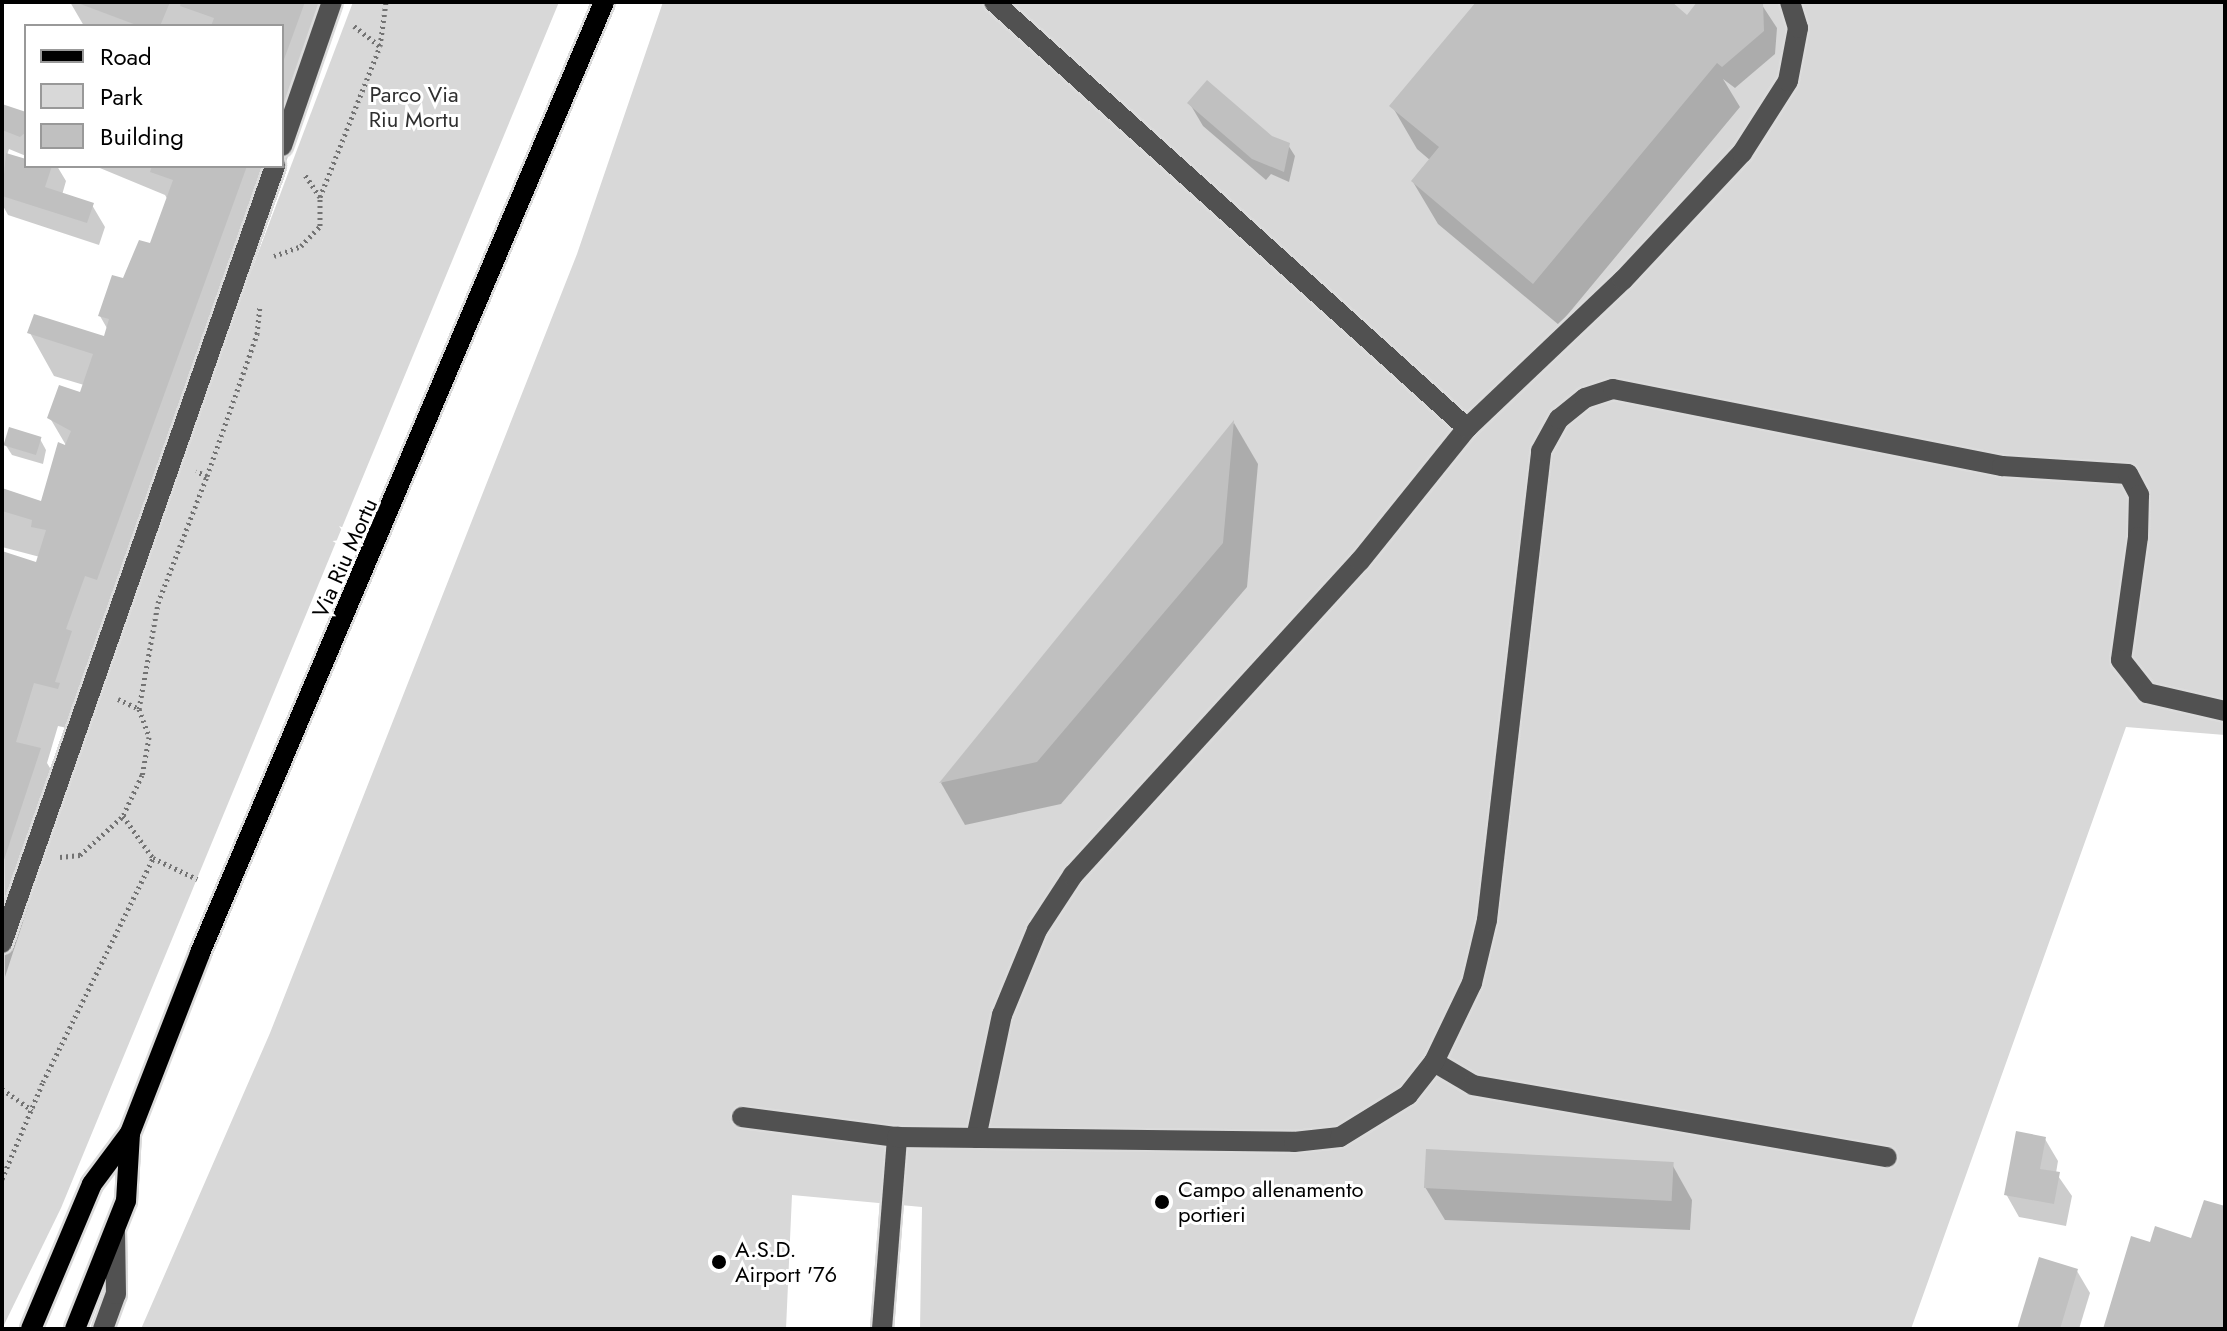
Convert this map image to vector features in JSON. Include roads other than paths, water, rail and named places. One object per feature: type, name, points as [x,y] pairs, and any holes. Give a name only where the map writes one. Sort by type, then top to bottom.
[{"type":"main road","name":"Via Riu Mortu","points":[[31,1329],[92,1184],[130,1133],[200,953],[604,2]]},
{"type":"main road","name":"Via Riu Mortu","points":[[75,1329],[126,1201],[130,1133]]},
{"type":"street","points":[[284,140],[332,2]]},
{"type":"street","points":[[994,2],[1467,428]]},
{"type":"street","points":[[976,1138],[1002,1015],[1037,930],[1073,875],[1360,561],[1467,428],[1623,280],[1742,153],[1788,81],[1798,28],[1790,2]]},
{"type":"street","points":[[2,943],[171,461],[284,168]]},
{"type":"street","points":[[742,1117],[897,1137],[1294,1142],[1340,1137],[1408,1095],[1434,1062],[1472,983],[1487,920],[1541,451],[1559,419],[1585,398],[1613,389],[2002,466],[2128,474],[2139,495],[2138,537],[2121,660],[2147,693],[2225,711]]},
{"type":"street","points":[[1434,1062],[1473,1085],[1887,1157]]},
{"type":"street","points":[[882,1329],[897,1137]]},
{"type":"street","name":"Via Riu Mortu","points":[[103,1329],[116,1294],[115,1230]]},
{"type":"place","name":"Campo allenamento portieri","points":[[1162,1202]]},
{"type":"place","name":"A.S.D. Airport '76","points":[[719,1262]]},
{"type":"park label","name":"Parco Via Riu Mortu","points":[[414,106]]}]
